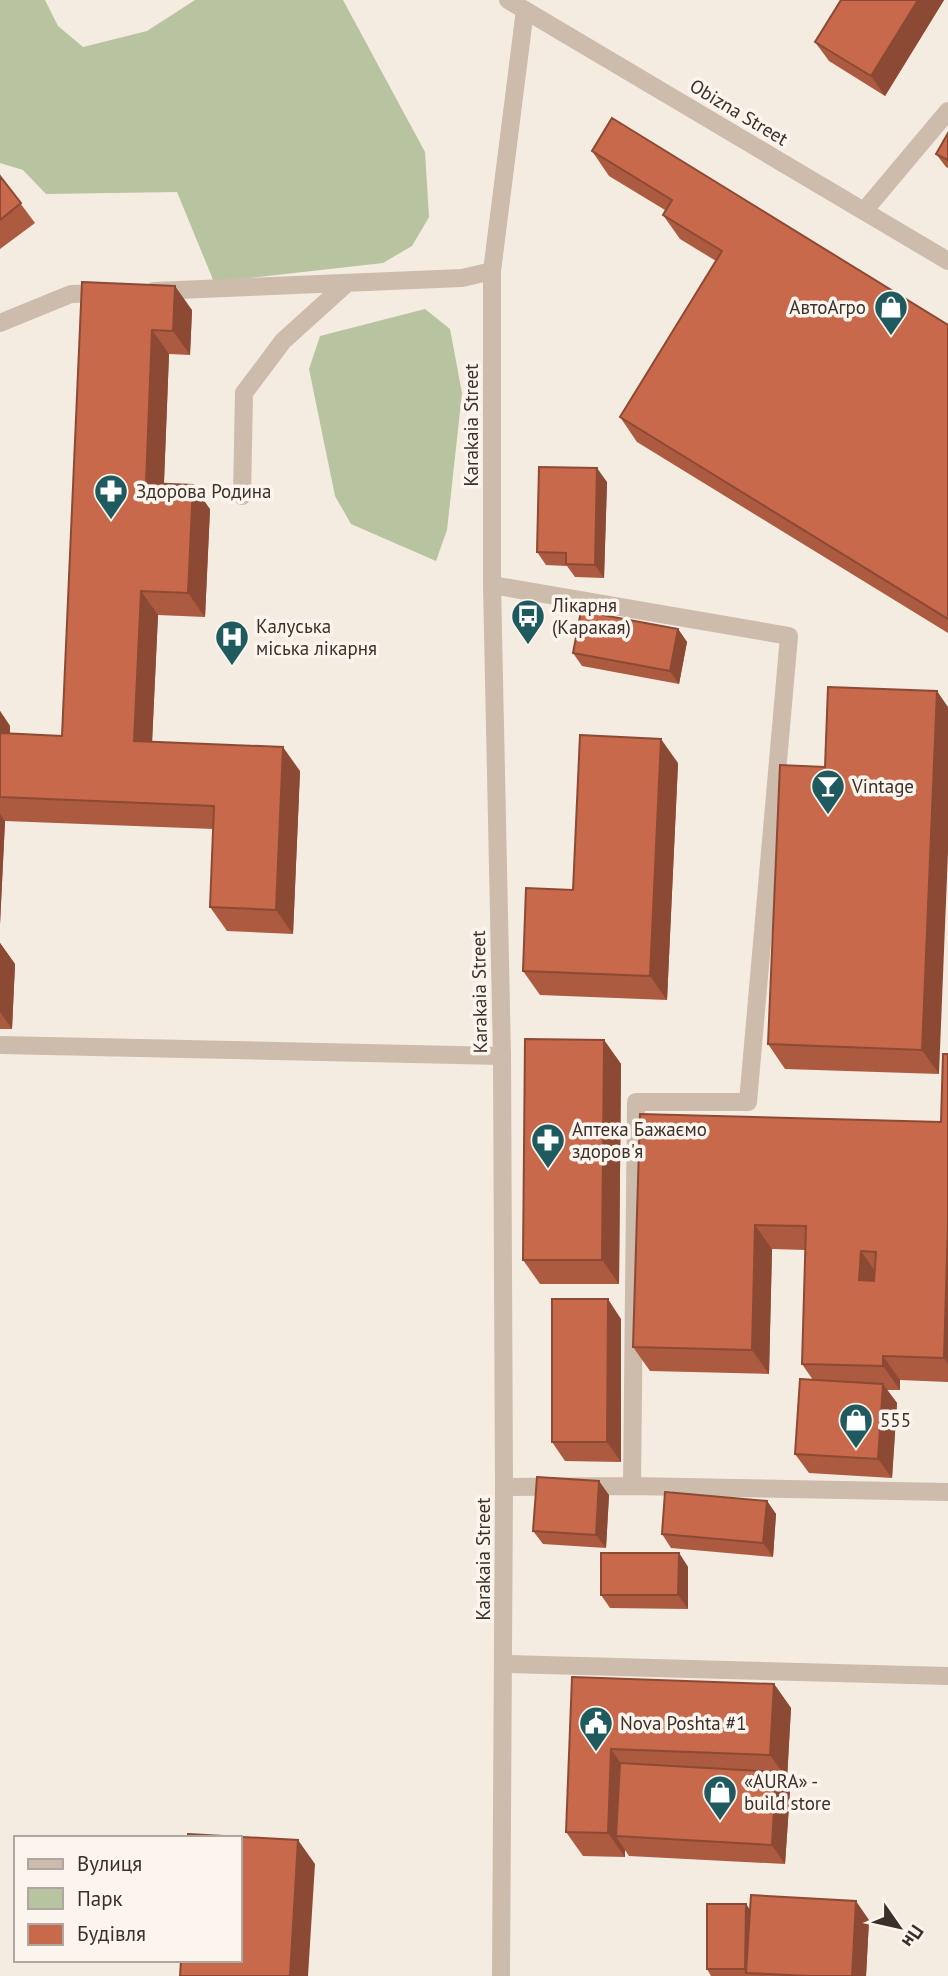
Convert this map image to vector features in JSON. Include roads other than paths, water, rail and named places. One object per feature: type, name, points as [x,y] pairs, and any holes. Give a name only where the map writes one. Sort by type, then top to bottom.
[{"type":"street","name":"Obizna Street","points":[[508,0],[948,261]]},
{"type":"street","name":"Karakaia Street","points":[[501,1976],[504,1664],[502,1056],[492,585],[492,271],[525,10]]},
{"type":"street","points":[[864,211],[948,111]]},
{"type":"street","points":[[0,323],[71,294],[462,278],[492,271]]},
{"type":"street","points":[[242,496],[244,393],[283,341],[346,284]]},
{"type":"street","points":[[492,585],[789,636],[748,1102],[636,1102],[632,1486]]},
{"type":"street","points":[[0,1045],[502,1056]]},
{"type":"street","points":[[504,1487],[632,1486],[948,1492]]},
{"type":"street","points":[[504,1664],[948,1676]]},
{"type":"place","name":"АвтоАгро","points":[[891,337]]},
{"type":"place","name":"Здорова Родина","points":[[111,521]]},
{"type":"place","name":"Лікарня (Каракая)","points":[[528,646]]},
{"type":"place","name":"Калуська міська лікарня","points":[[232,667]]},
{"type":"place","name":"Vintage","points":[[828,816]]},
{"type":"place","name":"Аптека Бажаємо здоров'я","points":[[548,1170]]},
{"type":"place","name":"555","points":[[856,1450]]},
{"type":"place","name":"Nova Poshta #1","points":[[596,1753]]},
{"type":"place","name":"«AURA» - build store","points":[[720,1822]]}]
